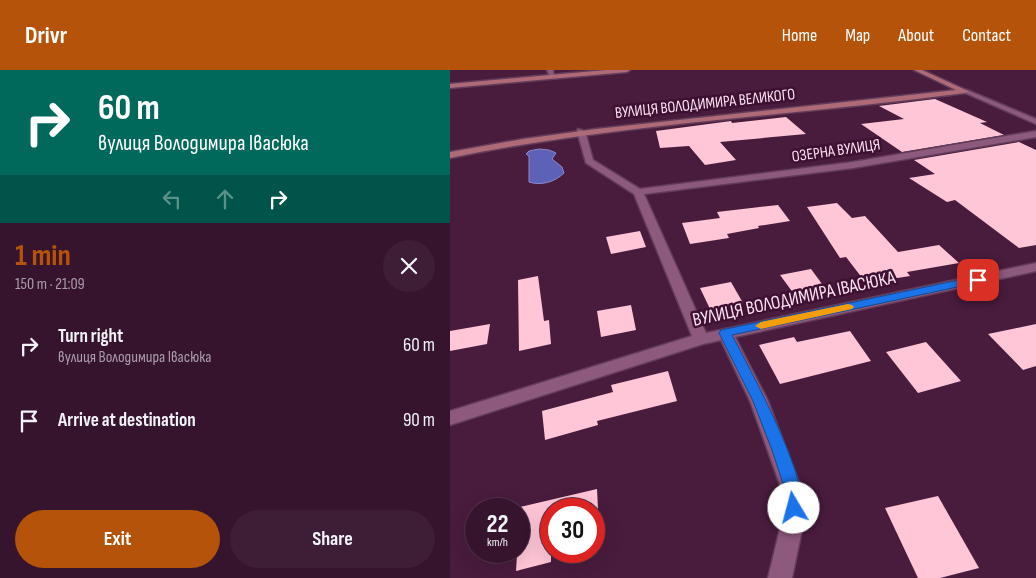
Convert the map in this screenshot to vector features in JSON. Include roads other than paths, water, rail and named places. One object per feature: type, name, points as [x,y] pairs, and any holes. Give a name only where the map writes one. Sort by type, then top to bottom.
[{"type":"street","points":[[450,86],[551,73],[627,70]]},
{"type":"street","points":[[917,70],[1036,122]]},
{"type":"street","name":"ВУЛИЦЯ ВОЛОДИМИРА ВЕЛИКОГО","points":[[450,154],[527,139],[581,132],[965,91]]},
{"type":"street","points":[[1027,118],[1036,117]]},
{"type":"street","points":[[581,132],[589,161],[599,170],[638,192],[701,339]]},
{"type":"street","name":"ОЗЕРНА ВУЛИЦЯ","points":[[638,192],[853,165],[1036,134]]},
{"type":"street","name":"ВУЛИЦЯ ВОЛОДИМИРА ІВАСЮКА","points":[[450,418],[701,339],[1036,267]]},
{"type":"street","points":[[725,333],[759,401],[779,450],[794,496],[793,520],[780,578]]}]
